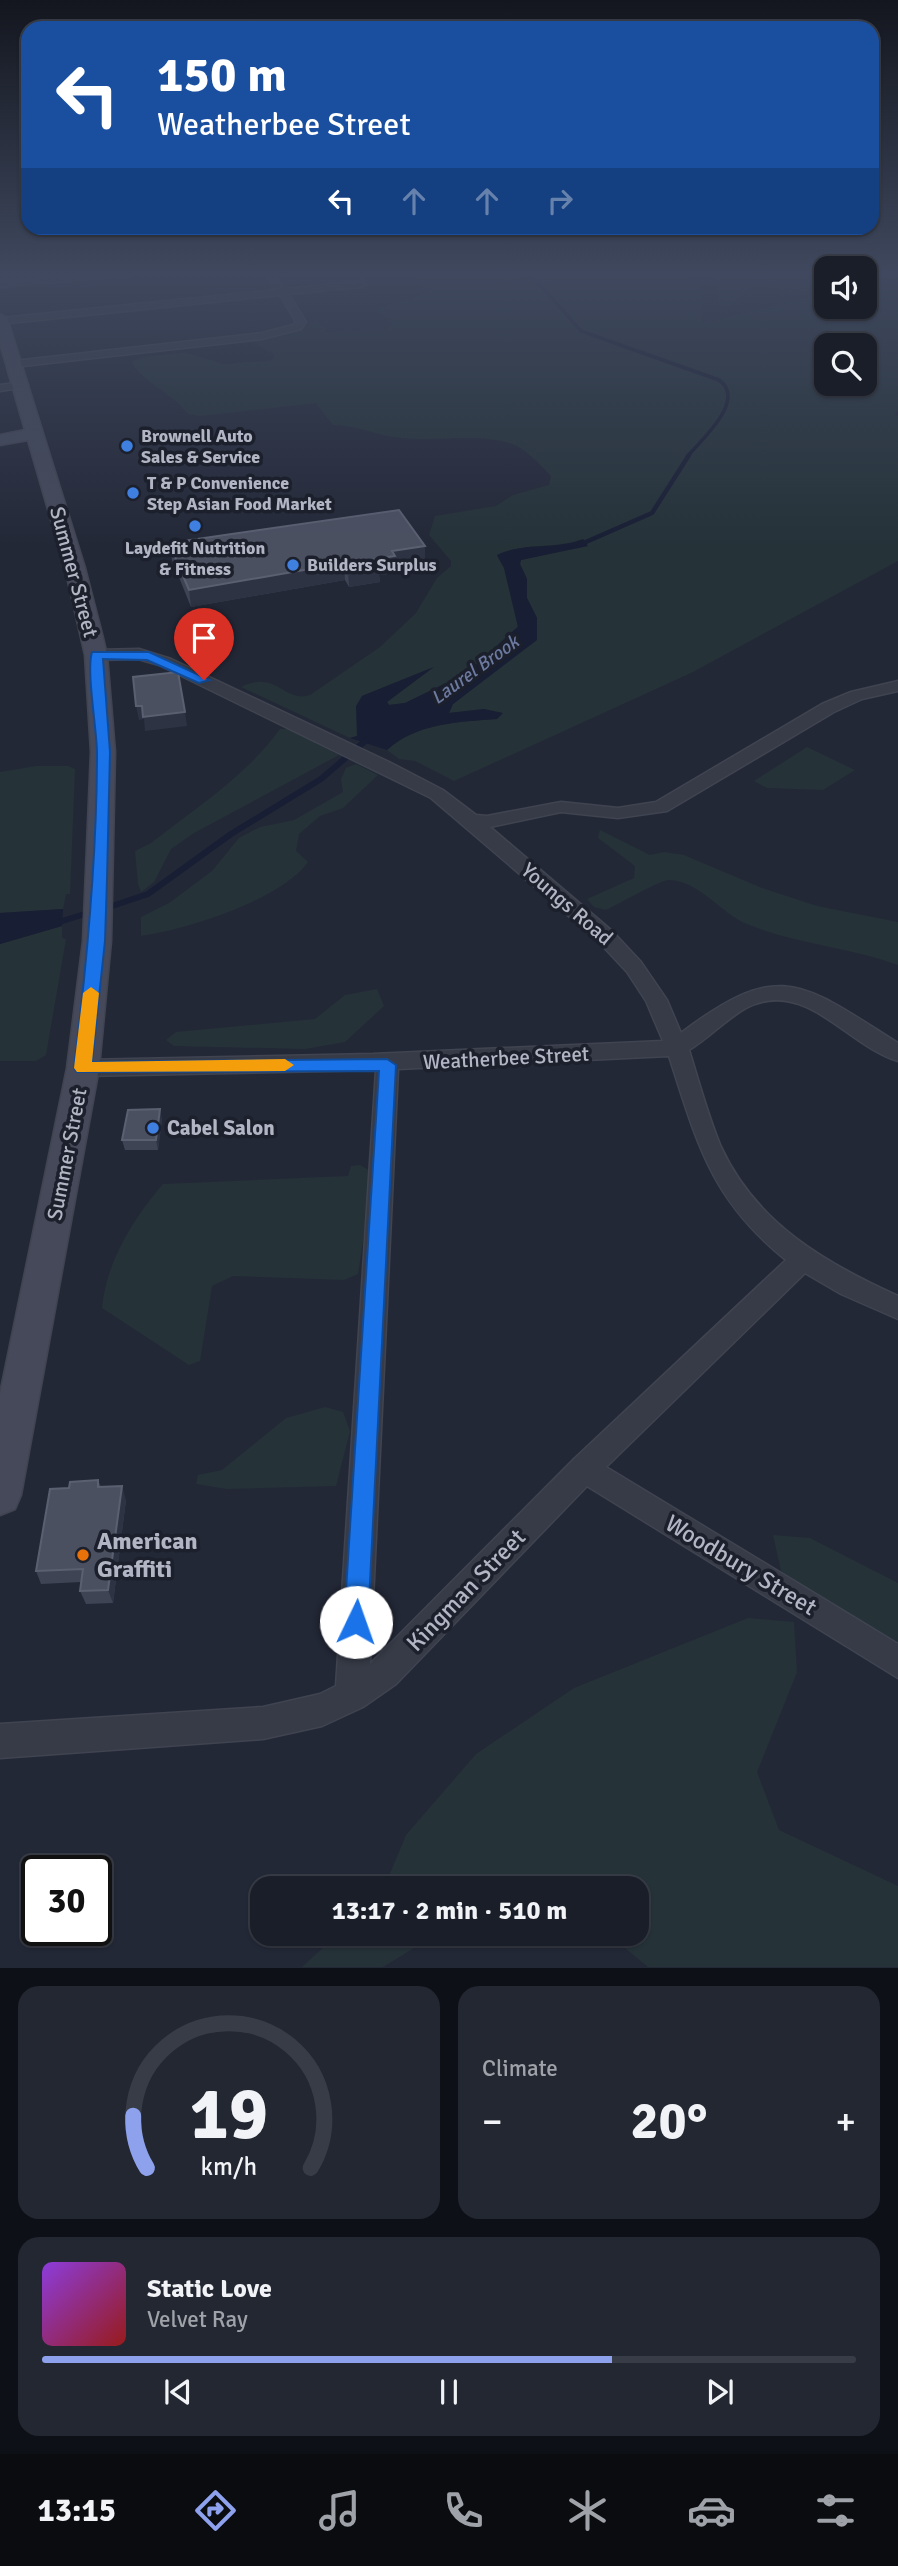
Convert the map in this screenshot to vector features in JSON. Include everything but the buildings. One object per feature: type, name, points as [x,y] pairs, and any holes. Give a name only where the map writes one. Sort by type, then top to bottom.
[{"type":"main road","name":"Summer Street","points":[[0,1496],[83,1068],[97,941],[103,752],[96,655],[75,568],[14,364]]},
{"type":"main road","points":[[0,440],[35,434]]},
{"type":"street","points":[[0,388],[22,385]]},
{"type":"street","name":"Youngs Road","points":[[96,655],[149,656],[383,766],[437,794],[479,827],[621,952],[656,1000],[677,1048],[703,1130],[729,1183],[755,1219],[803,1259],[850,1286],[898,1308]]},
{"type":"street","points":[[479,827],[595,812],[641,812],[667,805],[828,708],[857,695],[898,686]]},
{"type":"street","points":[[677,1048],[741,1000],[755,995],[783,993],[801,995],[815,1001],[898,1053]]},
{"type":"street","name":"Weatherbee Street","points":[[83,1068],[385,1063],[677,1048]]},
{"type":"street","points":[[352,1696],[387,1065],[385,1063]]},
{"type":"street","name":"Kingman Street","points":[[0,1741],[264,1723],[312,1713],[352,1696],[385,1673],[584,1469],[803,1259]]},
{"type":"street","name":"Woodbury Street","points":[[584,1469],[898,1662]]},
{"type":"shaded area","points":[[132,364],[814,364],[814,396],[877,396],[877,364],[898,364],[898,411],[895,414],[898,416],[898,561],[691,673],[454,781],[415,761],[399,759],[387,750],[398,741],[424,729],[497,719],[502,714],[484,709],[449,713],[453,704],[536,640],[537,618],[527,598],[527,579],[520,564],[521,560],[550,554],[566,546],[522,548],[497,556],[504,568],[518,626],[467,673],[405,703],[389,705],[387,702],[431,668],[362,696],[357,736],[350,738],[241,687],[263,682],[293,695],[310,695],[380,647],[416,613],[437,578],[451,566],[451,561],[429,535],[435,516],[496,506],[513,495],[549,485],[551,476],[527,452],[509,443],[469,438],[401,438],[333,425],[316,403],[200,416],[188,414]]},
{"type":"shaded area","points":[[280,729],[289,729],[339,755],[194,833],[171,849],[154,882],[141,892],[135,851],[151,843],[220,790],[252,762]]},
{"type":"shaded area","points":[[807,747],[855,770],[823,790],[767,788],[754,781]]},
{"type":"shaded area","points":[[356,764],[378,775],[343,808],[320,816],[299,834],[296,851],[308,862],[295,876],[277,889],[231,911],[182,927],[141,936],[141,917],[169,903],[212,871],[239,838],[260,827],[294,820],[343,792],[341,779],[346,768]]},
{"type":"shaded area","points":[[36,766],[68,766],[75,769],[70,894],[66,894],[63,909],[0,913],[0,772]]},
{"type":"shaded area","points":[[600,830],[650,855],[664,852],[684,855],[762,888],[817,906],[898,922],[898,965],[765,931],[737,919],[700,891],[680,882],[664,881],[606,910],[594,907],[587,899],[634,878],[635,866],[598,838]]},
{"type":"shaded area","points":[[62,926],[62,938],[66,939],[46,1055],[36,1061],[0,1061],[0,944]]},
{"type":"shaded area","points":[[377,989],[384,1006],[345,1042],[305,1049],[174,1046],[166,1040],[176,1032],[315,1019],[345,995]]},
{"type":"shaded area","points":[[360,1165],[369,1170],[373,1177],[358,1274],[344,1280],[233,1276],[212,1286],[200,1361],[189,1365],[102,1308],[115,1258],[141,1212],[163,1184],[348,1176],[351,1166]]},
{"type":"shaded area","points":[[325,1407],[343,1412],[350,1431],[336,1486],[227,1489],[196,1484],[198,1475],[222,1470],[286,1418]]},
{"type":"shaded area","points":[[773,1535],[810,1538],[898,1583],[898,1642],[782,1575]]},
{"type":"shaded area","points":[[748,1618],[794,1622],[797,1672],[757,1772],[779,1830],[898,1886],[898,1967],[648,1967],[623,1946],[649,1946],[649,1876],[389,1876],[406,1835],[476,1754],[574,1688]]},
{"type":"shaded area","points":[[325,1946],[417,1946],[383,1967],[302,1967]]},
{"type":"water","points":[[583,539],[588,546],[521,560],[520,564],[527,579],[527,598],[537,618],[537,640],[453,704],[449,713],[484,709],[503,713],[497,719],[425,729],[411,734],[387,750],[350,738],[357,736],[356,706],[362,696],[434,667],[387,702],[389,705],[405,703],[467,673],[518,627],[504,568],[497,555],[517,549]]},
{"type":"water","points":[[63,909],[62,926],[0,944],[0,913]]},
{"type":"waterway","name":"Laurel Brook","points":[[673,364],[719,380],[726,388],[728,398],[719,419],[687,457]]},
{"type":"waterway","name":"Laurel Brook","points":[[579,545],[652,513],[689,455]]},
{"type":"waterway","name":"Laurel Brook","points":[[103,909],[148,894],[231,834],[321,779],[370,737]]},
{"type":"waterway","name":"Laurel Brook","points":[[56,923],[91,912]]},
{"type":"slow traffic","points":[[91,993],[83,1068],[285,1065]]},
{"type":"place","name":"Brownell Auto Sales & Service","points":[[127,446]]},
{"type":"place","name":"T & P Convenience Step Asian Food Market","points":[[133,493]]},
{"type":"place","name":"Laydefit Nutrition & Fitness","points":[[195,526]]},
{"type":"place","name":"Builders Surplus","points":[[293,565]]},
{"type":"place","name":"Cabel Salon","points":[[153,1128]]},
{"type":"place","name":"American Graffiti","points":[[83,1555]]},
{"type":"route","points":[[204,680],[149,656],[96,655],[103,752],[100,879],[97,941],[83,1068],[387,1065],[356,1622]]}]
